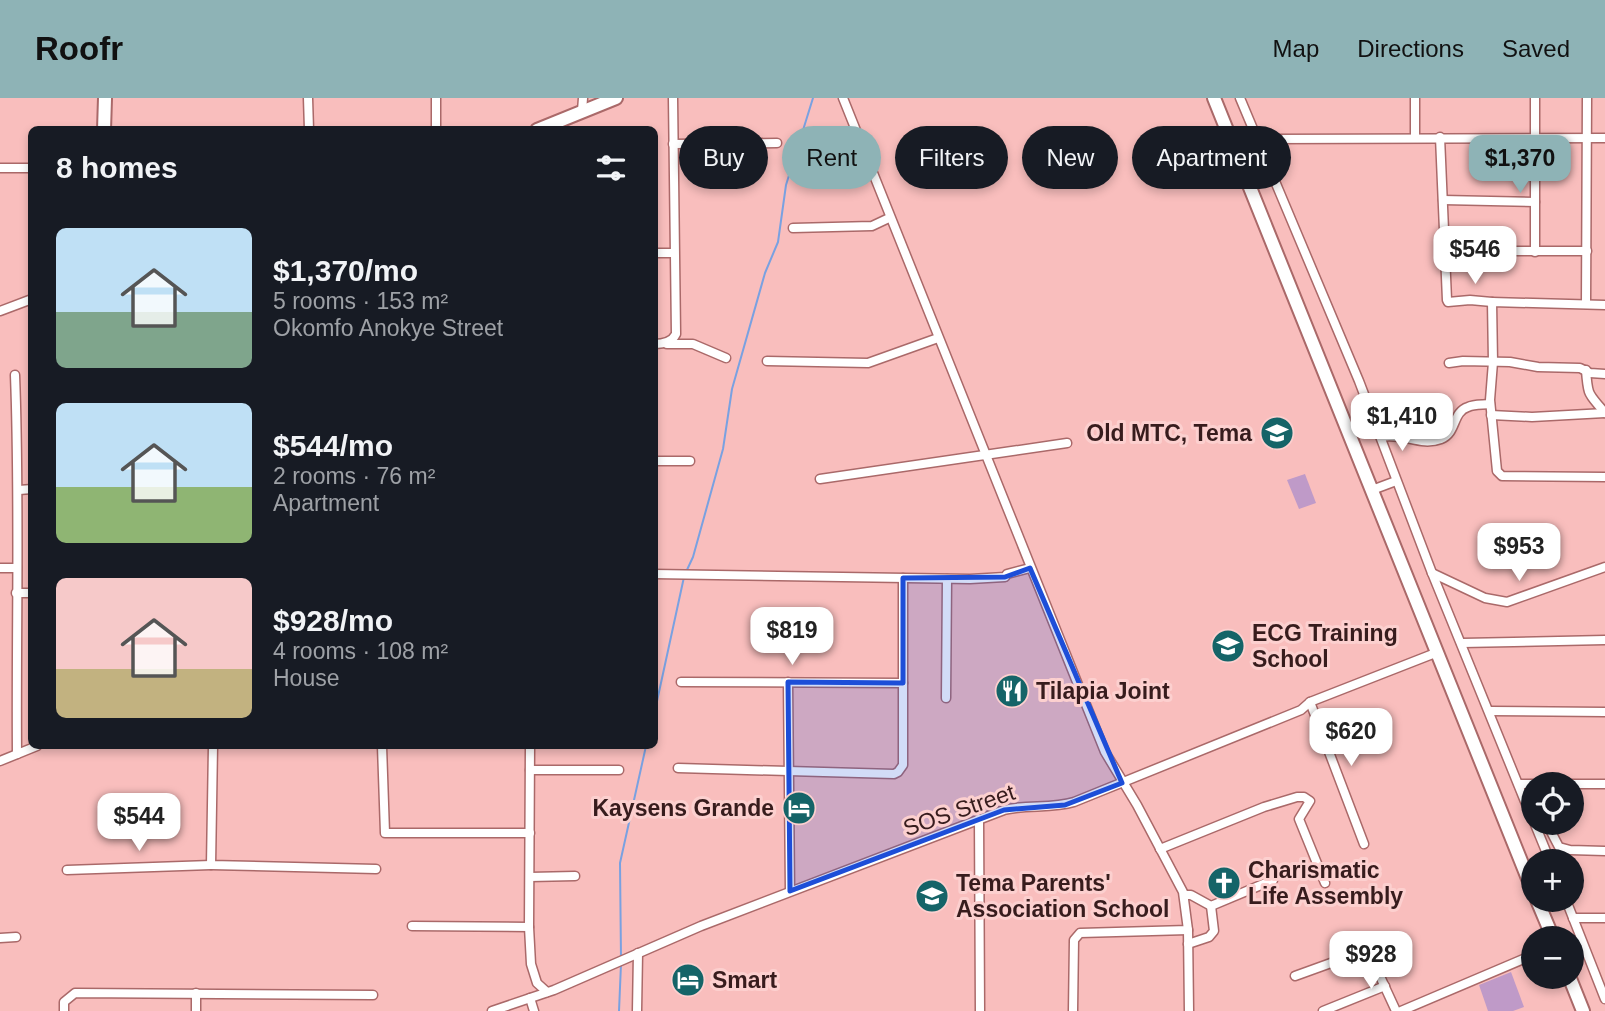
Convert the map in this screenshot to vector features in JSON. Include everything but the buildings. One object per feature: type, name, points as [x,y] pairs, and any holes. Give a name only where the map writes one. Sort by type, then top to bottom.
[{"type":"main road","points":[[104,126],[105,98]]},
{"type":"main road","points":[[544,126],[583,105],[615,98]]},
{"type":"main road","points":[[1214,98],[1521,861]]},
{"type":"main road","points":[[1574,989],[1583,1011]]},
{"type":"street","points":[[308,98],[309,126]]},
{"type":"street","points":[[436,98],[436,126]]},
{"type":"street","points":[[664,344],[676,334],[673,98]]},
{"type":"street","points":[[843,98],[1105,752],[1132,796],[1184,895],[1188,930],[1189,1011]]},
{"type":"street","points":[[1240,98],[1253,126]]},
{"type":"street","points":[[1415,98],[1415,138]]},
{"type":"street","points":[[1535,98],[1535,252]]},
{"type":"street","points":[[1586,304],[1587,98]]},
{"type":"street","points":[[1440,137],[1447,301],[1605,305]]},
{"type":"street","points":[[1291,139],[1605,138]]},
{"type":"street","points":[[673,144],[778,143]]},
{"type":"street","points":[[0,168],[28,168]]},
{"type":"street","points":[[1279,189],[1521,789]]},
{"type":"street","points":[[1443,200],[1535,202]]},
{"type":"street","points":[[793,228],[872,226],[889,218]]},
{"type":"street","points":[[1444,251],[1587,251]]},
{"type":"street","points":[[658,253],[674,253]]},
{"type":"street","points":[[0,311],[28,300]]},
{"type":"street","points":[[1492,302],[1493,362],[1490,404],[1497,471],[1502,476],[1605,477]]},
{"type":"street","points":[[767,361],[868,363],[938,338]]},
{"type":"street","points":[[658,344],[692,344],[726,358]]},
{"type":"street","points":[[1449,363],[1513,362],[1543,368],[1578,367],[1605,374]]},
{"type":"street","points":[[1586,370],[1592,400],[1605,413]]},
{"type":"street","points":[[15,375],[19,490],[16,593],[17,754]]},
{"type":"street","points":[[1381,437],[1393,434],[1424,442],[1438,440],[1447,436],[1455,426],[1459,413],[1466,407],[1490,404]]},
{"type":"street","points":[[1491,415],[1531,417],[1605,413]]},
{"type":"street","points":[[820,479],[1067,443]]},
{"type":"street","points":[[658,461],[690,461]]},
{"type":"street","points":[[1372,491],[1396,481]]},
{"type":"street","points":[[19,490],[28,489]]},
{"type":"street","points":[[1432,573],[1485,598],[1507,602],[1605,567]]},
{"type":"street","points":[[0,568],[17,568]]},
{"type":"street","points":[[658,574],[947,579],[1005,577],[1007,574],[1030,568]]},
{"type":"street","points":[[678,768],[898,772],[903,765],[903,578]]},
{"type":"street","points":[[946,698],[947,579]]},
{"type":"street","points":[[16,593],[28,593]]},
{"type":"street","points":[[1462,643],[1605,640]]},
{"type":"street","name":"SOS Street","points":[[492,1011],[547,992],[790,891],[979,819],[1014,807],[1065,805],[1301,710],[1310,702],[1438,652]]},
{"type":"street","points":[[681,682],[903,683]]},
{"type":"street","points":[[788,682],[790,891]]},
{"type":"street","points":[[1310,702],[1364,844]]},
{"type":"street","points":[[1490,711],[1605,712]]},
{"type":"street","points":[[0,761],[30,749]]},
{"type":"street","points":[[211,865],[213,749]]},
{"type":"street","points":[[382,749],[385,833],[530,833]]},
{"type":"street","points":[[530,749],[529,927],[532,972],[537,983],[547,992]]},
{"type":"street","points":[[530,770],[619,770]]},
{"type":"street","points":[[1584,785],[1605,784]]},
{"type":"street","points":[[1160,849],[1264,807],[1304,797],[1310,802],[1299,819],[1325,883]]},
{"type":"street","points":[[979,819],[980,1011]]},
{"type":"street","points":[[1553,835],[1559,847],[1570,850],[1605,850]]},
{"type":"street","points":[[67,870],[211,865],[376,869]]},
{"type":"street","points":[[530,877],[575,876]]},
{"type":"street","points":[[1211,906],[1273,880]]},
{"type":"street","points":[[1184,895],[1191,895],[1211,906]]},
{"type":"street","points":[[1188,944],[1209,937],[1214,931],[1211,906]]},
{"type":"street","points":[[1571,912],[1605,999]]},
{"type":"street","points":[[1573,918],[1605,918]]},
{"type":"street","points":[[412,926],[529,927]]},
{"type":"street","points":[[1073,1011],[1074,940],[1077,934],[1188,930]]},
{"type":"street","points":[[0,938],[16,937]]},
{"type":"street","points":[[637,1011],[638,953]]},
{"type":"street","points":[[1295,976],[1342,959],[1365,954],[1372,958],[1398,1011],[1521,960]]},
{"type":"street","points":[[1323,1011],[1385,986]]},
{"type":"street","points":[[64,1011],[64,1002],[75,993],[373,995]]},
{"type":"street","points":[[196,993],[196,1011]]},
{"type":"street","points":[[530,998],[534,1011]]},
{"type":"highlighted area","points":[[1030,568],[1122,783],[1065,805],[1004,810],[790,891],[788,682],[903,683],[903,578],[1005,577]]},
{"type":"shaded area","points":[[1305,474],[1316,503],[1299,509],[1287,480]]},
{"type":"shaded area","points":[[1511,972],[1524,1007],[1513,1011],[1488,1011],[1479,985]]},
{"type":"waterway","points":[[686,572],[693,557],[723,449],[732,389],[765,273],[778,242],[786,185],[813,98]]},
{"type":"waterway","points":[[658,697],[684,577]]},
{"type":"waterway","points":[[621,959],[620,863],[645,749]]},
{"type":"waterway","points":[[619,1011],[621,964]]},
{"type":"place","name":"Old MTC, Tema","points":[[1277,433]]},
{"type":"place","name":"ECG Training School","points":[[1228,646]]},
{"type":"place","name":"Tilapia Joint","points":[[1012,691]]},
{"type":"place","name":"Kaysens Grande","points":[[799,808]]},
{"type":"place","name":"Charismatic Life Assembly","points":[[1224,883]]},
{"type":"place","name":"Tema Parents' Association School","points":[[932,896]]},
{"type":"place","name":"Smart","points":[[688,980]]}]
